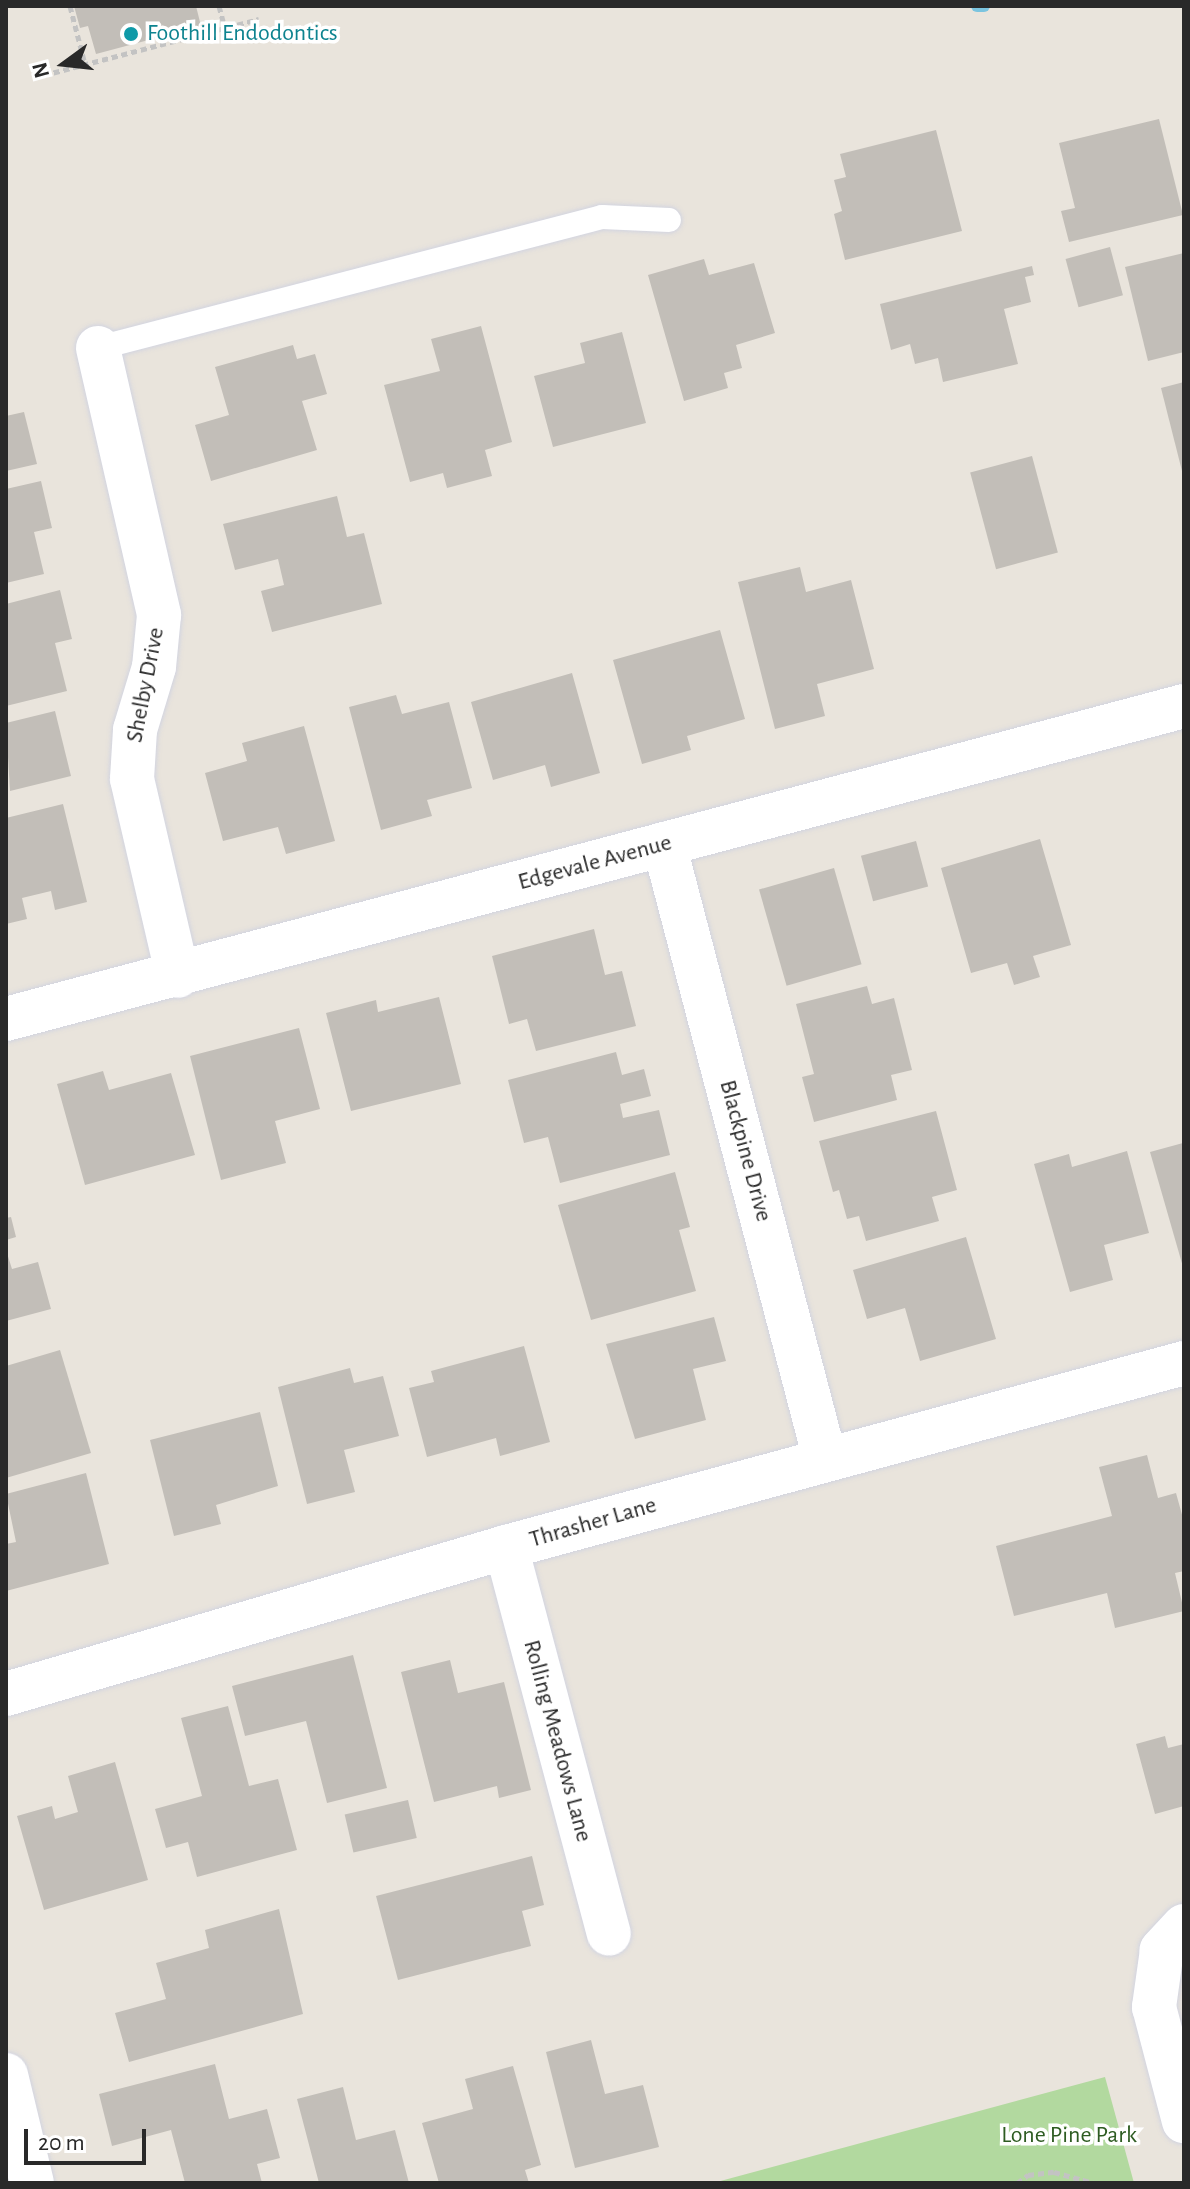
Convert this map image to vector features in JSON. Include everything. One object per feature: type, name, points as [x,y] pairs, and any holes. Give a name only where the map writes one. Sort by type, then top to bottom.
[{"type":"street","name":"Shelby Drive","points":[[98,348],[159,615],[154,667],[135,730],[132,779],[178,976]]},
{"type":"street","name":"Edgevale Avenue","points":[[6,1019],[178,976],[1184,706]]},
{"type":"street","name":"Blackpine Drive","points":[[664,844],[825,1459]]},
{"type":"street","name":"Thrasher Lane","points":[[6,1694],[506,1547],[1184,1363]]},
{"type":"street","name":"Rolling Meadows Lane","points":[[506,1547],[609,1934]]},
{"type":"street","points":[[1184,1926],[1162,1950],[1154,2007],[1184,2121]]},
{"type":"street","points":[[6,2075],[32,2183]]},
{"type":"lane","points":[[98,348],[602,217],[669,220]]},
{"type":"path","points":[[70,6],[85,64]]},
{"type":"path","points":[[219,6],[225,28]]},
{"type":"path","points":[[44,75],[259,19]]},
{"type":"path","points":[[1017,2183],[1028,2175],[1054,2172],[1094,2183]]},
{"type":"green space","name":"Lone Pine Park","points":[[1105,2077],[1134,2183],[713,2183]]},
{"type":"building","name":"Foothill Endodontics","points":[[74,6],[196,6],[201,26],[96,54],[88,26],[80,28]]},
{"type":"building","points":[[1159,119],[1183,215],[1069,242],[1061,211],[1075,208],[1059,143]]},
{"type":"building","points":[[936,130],[962,231],[845,260],[834,214],[842,211],[834,180],[846,177],[840,154]]},
{"type":"building","points":[[1110,247],[1123,295],[1079,307],[1066,259]]},
{"type":"building","points":[[1184,253],[1184,352],[1148,361],[1125,267]]},
{"type":"building","points":[[704,259],[709,275],[754,263],[775,333],[736,345],[742,368],[724,373],[728,388],[684,401],[648,275]]},
{"type":"building","points":[[1032,266],[1034,275],[1025,277],[1031,302],[1004,309],[1018,364],[943,382],[938,358],[915,364],[910,344],[891,350],[880,304]]},
{"type":"building","points":[[481,326],[512,442],[485,450],[492,476],[447,488],[443,473],[410,482],[384,385],[440,371],[431,339]]},
{"type":"building","points":[[622,332],[646,423],[553,447],[534,376],[585,363],[580,343]]},
{"type":"building","points":[[293,345],[297,359],[315,354],[327,394],[302,401],[317,450],[211,481],[195,425],[229,415],[215,367]]},
{"type":"building","points":[[1184,382],[1184,475],[1183,475],[1161,388]]},
{"type":"building","points":[[24,412],[37,464],[6,471],[6,416]]},
{"type":"building","points":[[1032,456],[1058,553],[996,569],[970,473]]},
{"type":"building","points":[[41,481],[52,528],[34,532],[44,574],[6,583],[6,489]]},
{"type":"building","points":[[337,496],[347,537],[364,533],[382,604],[272,632],[261,591],[284,585],[278,559],[235,570],[223,524]]},
{"type":"building","points":[[800,567],[806,592],[851,580],[874,669],[817,684],[825,716],[775,729],[738,582]]},
{"type":"building","points":[[60,590],[72,639],[55,643],[67,691],[6,706],[6,604]]},
{"type":"building","points":[[720,630],[745,719],[687,736],[691,750],[642,764],[613,660]]},
{"type":"building","points":[[572,673],[600,773],[551,787],[545,765],[493,780],[471,702]]},
{"type":"building","points":[[396,695],[402,714],[449,702],[472,788],[427,800],[432,816],[381,830],[349,707]]},
{"type":"building","points":[[55,711],[71,776],[10,791],[6,723]]},
{"type":"building","points":[[304,726],[335,841],[286,854],[278,827],[223,841],[205,773],[247,761],[242,743]]},
{"type":"building","points":[[63,804],[87,902],[55,910],[51,891],[22,898],[27,919],[6,924],[6,818]]},
{"type":"building","points":[[1040,839],[1071,945],[1033,956],[1040,977],[1014,985],[1007,963],[971,973],[941,868]]},
{"type":"building","points":[[916,841],[928,886],[873,901],[861,856]]},
{"type":"building","points":[[834,868],[862,964],[787,986],[759,889]]},
{"type":"building","points":[[594,929],[605,975],[622,971],[636,1026],[536,1051],[527,1019],[509,1024],[492,956]]},
{"type":"building","points":[[867,986],[872,1004],[894,998],[912,1070],[891,1075],[897,1100],[814,1122],[802,1077],[814,1074],[796,1004]]},
{"type":"building","points":[[439,997],[461,1084],[351,1111],[326,1013],[376,1000],[378,1012]]},
{"type":"building","points":[[299,1028],[320,1109],[275,1121],[286,1163],[221,1180],[190,1056]]},
{"type":"building","points":[[616,1052],[622,1075],[644,1069],[651,1096],[620,1104],[623,1118],[659,1110],[670,1155],[560,1183],[548,1137],[524,1143],[508,1080]]},
{"type":"building","points":[[103,1071],[109,1090],[171,1073],[195,1155],[85,1185],[57,1084]]},
{"type":"building","points":[[936,1111],[957,1190],[932,1197],[939,1221],[866,1241],[859,1216],[847,1219],[839,1190],[833,1192],[819,1141]]},
{"type":"building","points":[[1183,1143],[1184,1147],[1183,1267],[1150,1152]]},
{"type":"building","points":[[1127,1151],[1149,1233],[1104,1245],[1113,1280],[1070,1292],[1034,1164],[1069,1154],[1072,1167]]},
{"type":"building","points":[[675,1172],[690,1227],[679,1230],[696,1291],[591,1320],[558,1205]]},
{"type":"building","points":[[11,1217],[16,1237],[6,1240],[6,1218]]},
{"type":"building","points":[[966,1237],[996,1339],[920,1361],[905,1308],[867,1319],[853,1270]]},
{"type":"building","points":[[6,1250],[12,1269],[38,1262],[51,1309],[6,1321]]},
{"type":"building","points":[[714,1317],[726,1361],[693,1369],[706,1420],[635,1439],[606,1344]]},
{"type":"building","points":[[524,1346],[550,1442],[500,1456],[496,1438],[427,1457],[409,1388],[434,1382],[431,1371]]},
{"type":"building","points":[[60,1350],[91,1453],[6,1478],[6,1366]]},
{"type":"building","points":[[350,1368],[354,1383],[383,1376],[399,1436],[344,1450],[355,1492],[307,1504],[278,1387]]},
{"type":"building","points":[[260,1412],[278,1486],[216,1505],[221,1524],[174,1536],[150,1440]]},
{"type":"building","points":[[1147,1455],[1158,1498],[1176,1493],[1184,1522],[1184,1571],[1175,1573],[1184,1611],[1115,1628],[1107,1593],[1014,1616],[996,1546],[1112,1516],[1099,1467]]},
{"type":"building","points":[[86,1473],[109,1564],[6,1591],[6,1544],[16,1542],[6,1494]]},
{"type":"building","points":[[353,1655],[387,1788],[327,1803],[306,1721],[245,1736],[232,1686]]},
{"type":"building","points":[[450,1660],[458,1693],[504,1682],[531,1790],[499,1798],[497,1786],[434,1802],[401,1672]]},
{"type":"building","points":[[228,1706],[249,1786],[278,1779],[297,1850],[197,1877],[188,1842],[166,1848],[155,1809],[202,1796],[181,1718]]},
{"type":"building","points":[[1165,1736],[1168,1748],[1184,1744],[1184,1806],[1155,1814],[1136,1744]]},
{"type":"building","points":[[115,1762],[148,1880],[44,1910],[17,1816],[52,1806],[55,1819],[78,1812],[68,1776]]},
{"type":"building","points":[[408,1800],[417,1838],[353,1853],[345,1815]]},
{"type":"building","points":[[532,1856],[544,1905],[522,1911],[531,1946],[398,1980],[376,1896]]},
{"type":"building","points":[[279,1909],[303,2014],[129,2062],[115,2013],[166,1999],[156,1963],[209,1948],[205,1930]]},
{"type":"building","points":[[591,2040],[605,2094],[643,2085],[659,2147],[575,2168],[546,2052]]},
{"type":"building","points":[[215,2064],[229,2119],[267,2109],[280,2158],[257,2164],[262,2183],[185,2183],[171,2130],[112,2146],[99,2094]]},
{"type":"building","points":[[513,2066],[541,2165],[525,2170],[529,2183],[439,2183],[422,2123],[473,2109],[465,2079]]},
{"type":"building","points":[[343,2087],[356,2140],[395,2130],[409,2183],[319,2183],[297,2099]]},
{"type":"waterway","points":[[977,6],[984,6]]},
{"type":"place","name":"Foothill Endodontics","points":[[131,34]]}]
